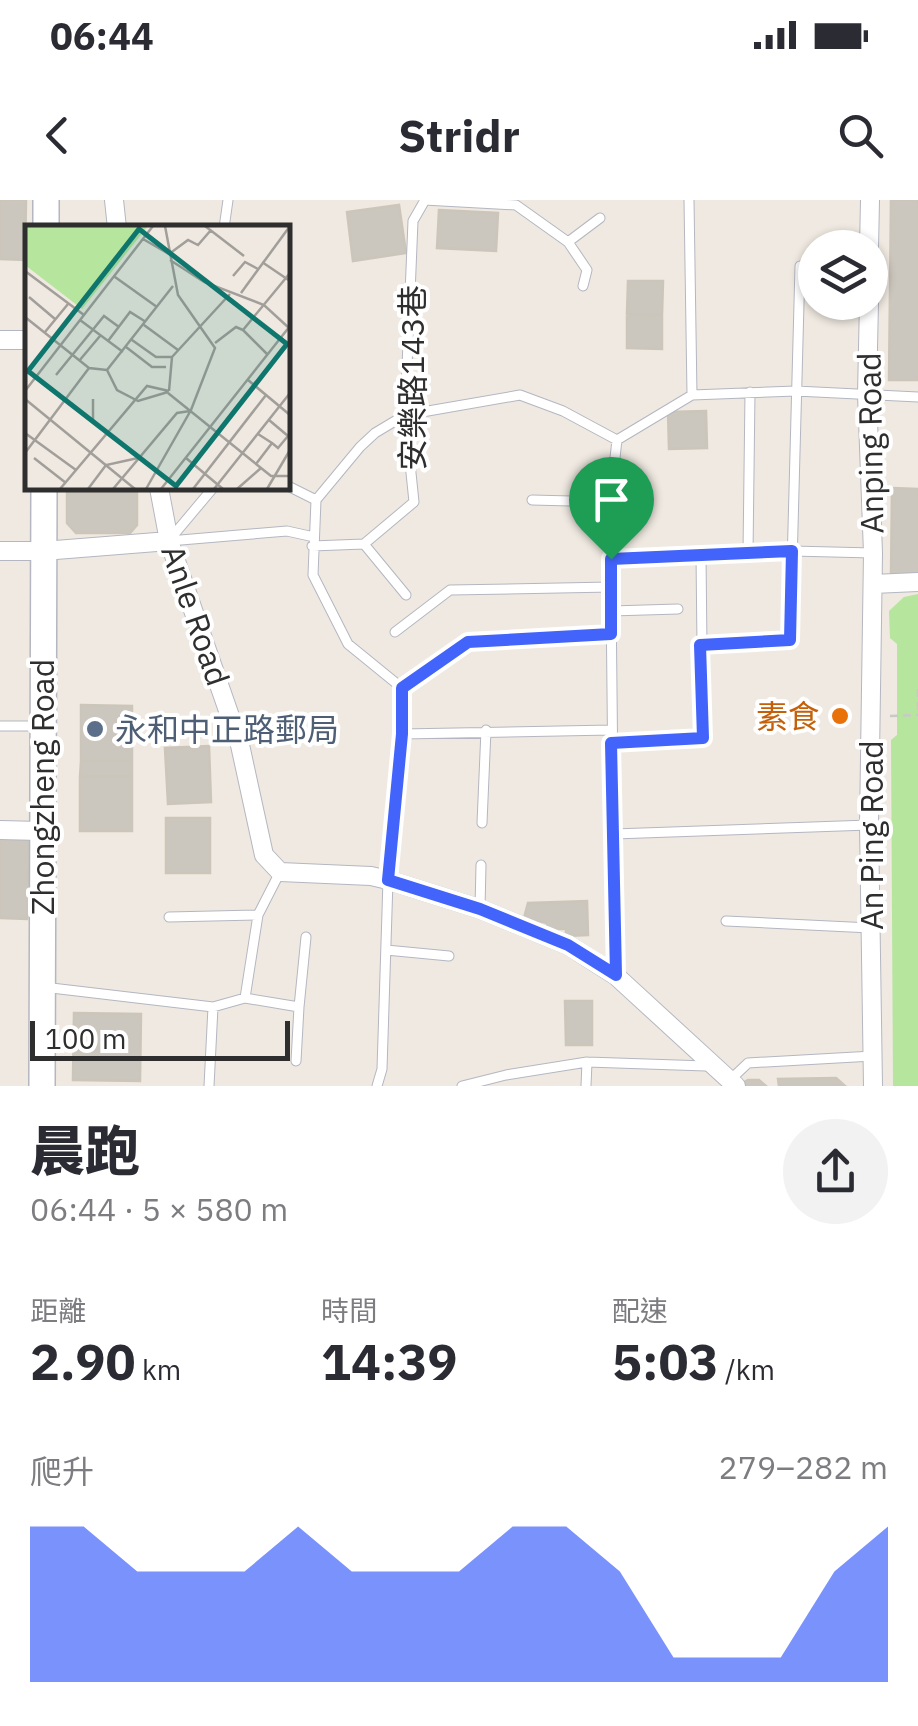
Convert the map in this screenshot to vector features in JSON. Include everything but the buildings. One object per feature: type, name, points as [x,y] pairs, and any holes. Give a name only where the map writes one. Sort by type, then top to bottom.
[{"type":"street","points":[[114,200],[117,225]]},
{"type":"street","points":[[870,200],[870,230]]},
{"type":"street","name":"Anping Road","points":[[869,320],[872,584]]},
{"type":"street","name":"Zhongzheng Road","points":[[42,1086],[44,490]]},
{"type":"street","name":"Anle Road","points":[[158,490],[169,540],[240,745],[264,855],[280,872]]},
{"type":"street","points":[[0,551],[44,552],[169,540]]},
{"type":"street","points":[[872,584],[918,582]]},
{"type":"street","name":"An Ping Road","points":[[872,584],[869,824],[873,1086]]},
{"type":"street","points":[[0,830],[41,831]]},
{"type":"street","points":[[280,872],[388,880],[480,909],[568,945],[616,975],[730,1084]]},
{"type":"lane","points":[[224,225],[228,200]]},
{"type":"lane","points":[[424,200],[516,205],[568,242],[586,270],[583,286]]},
{"type":"lane","name":"安樂路143巷","points":[[364,544],[414,502],[406,416],[413,220],[424,200]]},
{"type":"lane","points":[[690,200],[692,395]]},
{"type":"lane","points":[[568,242],[600,218]]},
{"type":"lane","points":[[700,645],[790,640],[798,320]]},
{"type":"lane","points":[[617,440],[692,395],[796,391],[918,397]]},
{"type":"lane","points":[[748,553],[750,392]]},
{"type":"lane","points":[[402,688],[348,644],[313,575],[316,500],[360,447],[375,433],[406,416],[520,395],[563,411],[617,440]]},
{"type":"lane","points":[[616,975],[610,502],[617,440]]},
{"type":"lane","points":[[290,487],[316,500]]},
{"type":"lane","points":[[169,540],[211,490]]},
{"type":"lane","points":[[532,500],[610,502]]},
{"type":"lane","points":[[169,540],[287,531],[313,542],[364,544],[406,595]]},
{"type":"lane","points":[[611,559],[792,551],[873,553]]},
{"type":"lane","points":[[611,743],[703,738],[701,555]]},
{"type":"lane","points":[[396,632],[450,590],[611,587]]},
{"type":"lane","points":[[611,611],[678,609]]},
{"type":"lane","points":[[402,688],[468,642],[611,634]]},
{"type":"lane","points":[[377,1086],[382,1069],[388,880],[402,734],[402,688]]},
{"type":"lane","points":[[0,726],[41,726]]},
{"type":"lane","points":[[482,823],[486,730]]},
{"type":"lane","points":[[402,734],[611,730]]},
{"type":"lane","points":[[614,834],[869,824]]},
{"type":"lane","points":[[480,909],[481,865]]},
{"type":"lane","points":[[246,998],[258,915],[280,872]]},
{"type":"lane","points":[[168,917],[258,915]]},
{"type":"lane","points":[[726,922],[871,928]]},
{"type":"lane","points":[[296,1062],[306,937]]},
{"type":"lane","points":[[386,950],[449,956]]},
{"type":"lane","points":[[42,987],[213,1007],[246,998],[298,1006]]},
{"type":"lane","points":[[208,1086],[213,1007]]},
{"type":"lane","points":[[462,1086],[588,1062],[706,1066],[700,1052]]},
{"type":"lane","points":[[730,1084],[748,1063],[873,1056]]},
{"type":"lane","points":[[586,1086],[588,1062]]},
{"type":"path","points":[[870,716],[918,714],[918,689]]},
{"type":"green space","points":[[918,594],[918,1086],[893,1086],[891,740],[897,735],[897,644],[890,638],[889,611],[904,597]]},
{"type":"place","name":"素食","points":[[840,716]]},
{"type":"place","name":"永和中正路郵局","points":[[95,729]]},
{"type":"route","points":[[792,551],[790,640],[700,645],[703,738],[611,743],[616,975],[568,945],[480,909],[388,880],[402,734],[402,688],[468,642],[611,634],[611,559],[792,551]]}]
